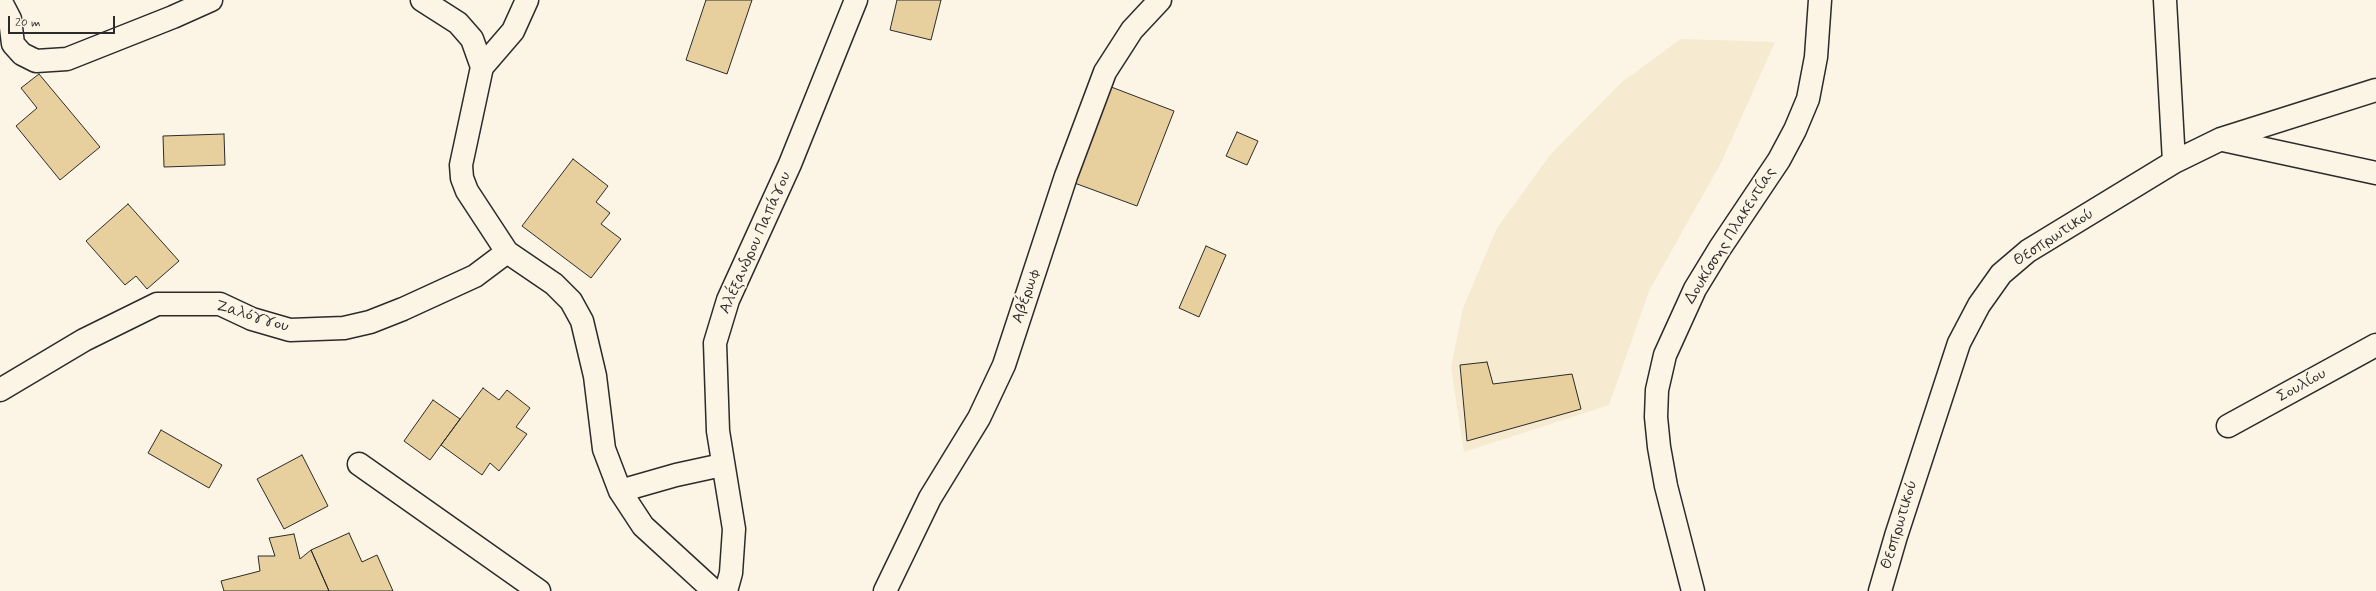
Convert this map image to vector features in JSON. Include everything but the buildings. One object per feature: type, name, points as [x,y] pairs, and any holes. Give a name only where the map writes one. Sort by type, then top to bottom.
[{"type":"street","points":[[0,0],[10,19],[13,44],[22,54],[36,61],[67,59],[173,17],[211,0]]},
{"type":"street","points":[[422,0],[458,23],[472,39],[482,67]]},
{"type":"street","points":[[527,0],[513,31],[482,67],[464,147],[462,178],[468,191],[507,252],[554,284],[571,301],[582,321],[595,376],[604,449],[620,491],[643,526],[714,591]]},
{"type":"street","name":"Αλέξανδρου Παπάγου","points":[[726,591],[731,573],[734,529],[722,465],[718,431],[715,343],[728,300],[790,164],[856,0]]},
{"type":"street","name":"Αβέρωφ","points":[[885,591],[930,498],[979,418],[1004,365],[1066,176],[1105,72],[1132,30],[1160,0]]},
{"type":"street","name":"Δουκίσσης Πλακεντίας","points":[[1693,591],[1666,486],[1659,447],[1656,417],[1657,390],[1663,362],[1677,327],[1695,289],[1720,248],[1779,160],[1795,130],[1808,99],[1816,57],[1820,21],[1820,0]]},
{"type":"street","points":[[2165,0],[2174,162]]},
{"type":"street","name":"Θεσπρωτικού","points":[[1880,591],[1898,528],[1959,343],[1968,324],[1990,288],[2014,261],[2174,162],[2221,139],[2376,90]]},
{"type":"street","points":[[2221,139],[2376,173]]},
{"type":"street","name":"Ζαλόγγου","points":[[0,390],[84,340],[157,304],[220,304],[252,319],[290,330],[344,328],[370,322],[403,309],[474,276],[507,252]]},
{"type":"street","name":"Σουλίου","points":[[2228,426],[2376,345]]},
{"type":"street","points":[[359,464],[539,591]]},
{"type":"street","points":[[620,491],[676,475],[722,465]]},
{"type":"shaded area","points":[[1681,39],[1775,42],[1722,161],[1649,291],[1609,405],[1464,452],[1451,368],[1463,308],[1497,228],[1550,155],[1622,82]]}]
